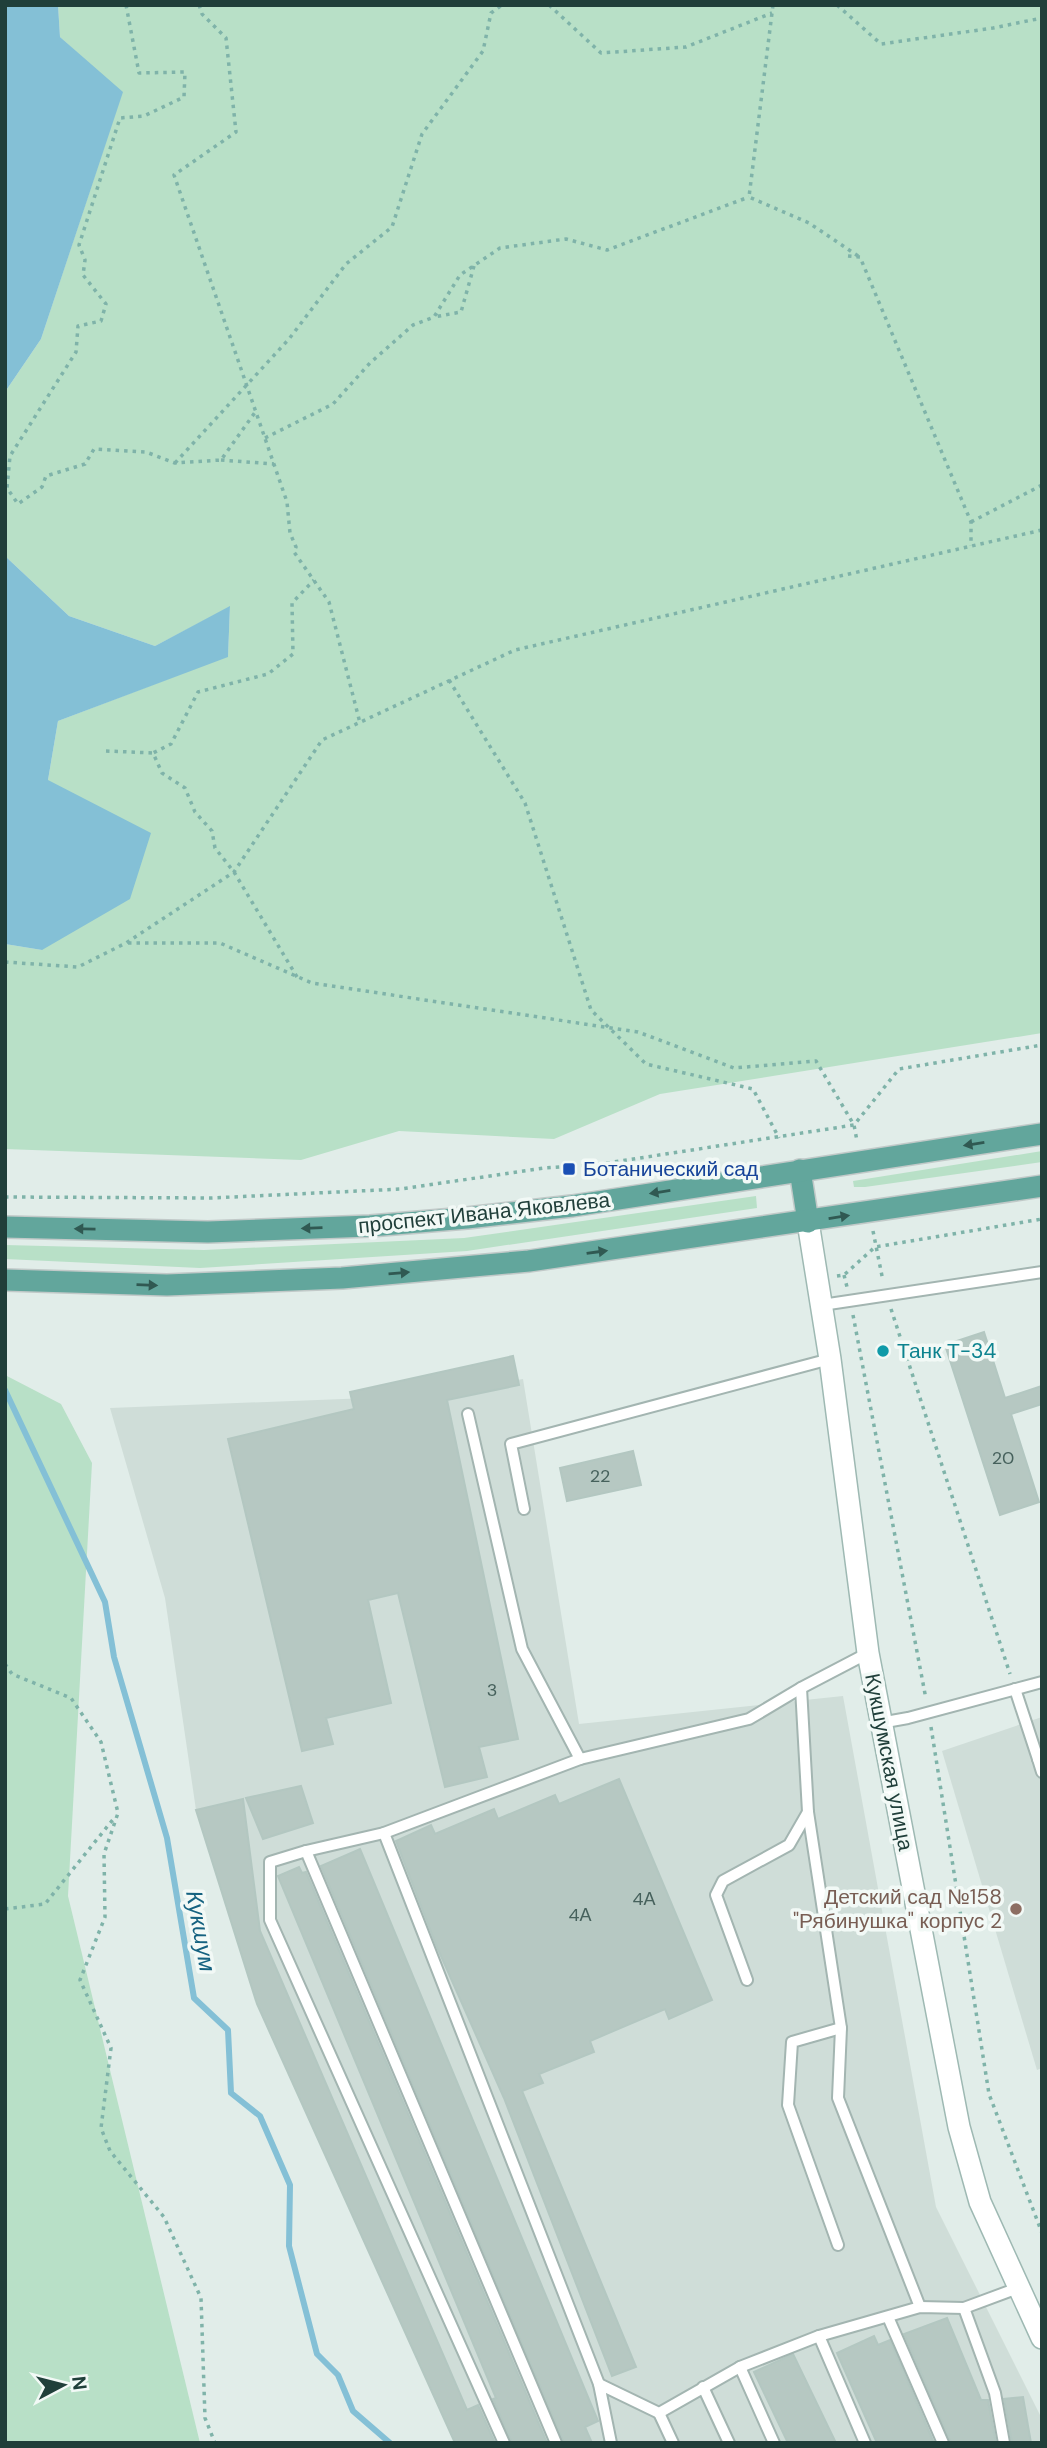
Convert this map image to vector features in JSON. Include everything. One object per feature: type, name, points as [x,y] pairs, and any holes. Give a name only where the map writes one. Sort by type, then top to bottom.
[{"type":"main road","name":"проспект Ивана Яковлева","points":[[5,1227],[208,1232],[370,1226],[467,1218],[572,1206],[1042,1134]]},
{"type":"main road","name":"Кукшумская улица","points":[[800,1170],[808,1222]]},
{"type":"main road","points":[[5,1280],[167,1285],[342,1278],[529,1261],[1042,1186]]},
{"type":"street","name":"Кукшумская улица","points":[[808,1222],[830,1359],[868,1653],[958,2127],[980,2202],[1018,2288],[1039,2324]]},
{"type":"lane","points":[[822,1305],[1042,1272]]},
{"type":"lane","points":[[524,1509],[511,1444],[830,1359]]},
{"type":"lane","points":[[468,1414],[522,1649],[580,1759]]},
{"type":"lane","points":[[504,2443],[270,1920],[270,1862],[383,1833],[580,1759],[749,1719],[868,1653]]},
{"type":"lane","points":[[880,1723],[929,1713],[1042,1682]]},
{"type":"lane","points":[[801,1688],[808,1812],[841,2028],[838,2098],[920,2307]]},
{"type":"lane","points":[[1015,1689],[1040,1758],[1042,1772]]},
{"type":"lane","points":[[747,1980],[716,1895],[723,1881],[789,1845],[808,1812]]},
{"type":"lane","points":[[383,1833],[599,2384],[611,2443]]},
{"type":"lane","points":[[306,1851],[556,2443]]},
{"type":"lane","points":[[838,2245],[788,2105],[792,2042],[841,2028]]},
{"type":"lane","points":[[659,2413],[740,2367],[819,2336],[920,2307],[964,2308],[1018,2288]]},
{"type":"lane","points":[[964,2308],[995,2393],[1004,2443]]},
{"type":"lane","points":[[888,2317],[943,2443]]},
{"type":"lane","points":[[819,2336],[865,2443]]},
{"type":"lane","points":[[740,2367],[774,2443]]},
{"type":"lane","points":[[599,2384],[659,2413],[673,2443]]},
{"type":"lane","points":[[703,2387],[729,2443]]},
{"type":"path","points":[[126,5],[139,73],[185,72],[184,97],[144,116],[120,118],[79,245],[85,260],[83,275],[106,304],[101,321],[78,326],[76,352],[10,456],[7,488],[18,504],[42,487],[46,476],[85,464],[94,449],[146,452],[175,463],[221,460],[274,464]]},
{"type":"path","points":[[199,5],[202,14],[226,38],[236,132],[174,175],[287,502],[290,533],[296,547],[294,552],[329,602],[360,723]]},
{"type":"path","points":[[175,463],[289,339],[346,264],[392,227],[422,134],[483,51],[491,13],[502,5]]},
{"type":"path","points":[[549,5],[601,53],[686,47],[772,13]]},
{"type":"path","points":[[749,197],[773,5]]},
{"type":"path","points":[[837,5],[881,44],[1042,18]]},
{"type":"path","points":[[434,317],[460,275],[500,248],[566,239],[607,250],[749,197],[809,223],[860,257],[971,522],[971,546]]},
{"type":"path","points":[[848,256],[860,257]]},
{"type":"path","points":[[265,438],[332,404],[370,363],[413,325],[434,317],[461,312],[474,266]]},
{"type":"path","points":[[221,460],[256,411]]},
{"type":"path","points":[[971,522],[1042,485]]},
{"type":"path","points":[[5,962],[78,967],[126,943],[234,872],[322,740],[515,650],[1042,530]]},
{"type":"path","points":[[106,751],[153,753],[171,744],[198,692],[268,674],[293,654],[292,603],[314,580]]},
{"type":"path","points":[[449,680],[525,803],[591,1010],[646,1064],[753,1089],[779,1138]]},
{"type":"path","points":[[153,753],[162,773],[185,788],[195,812],[212,831],[215,848],[234,872],[298,977]]},
{"type":"path","points":[[126,943],[220,943],[312,983],[638,1032],[734,1068],[816,1061],[854,1125],[858,1146]]},
{"type":"path","points":[[5,1197],[211,1198],[401,1189],[779,1138],[854,1125],[899,1069],[1042,1045]]},
{"type":"path","points":[[1042,1219],[875,1247],[844,1275],[929,1713],[989,2094],[1042,2233]]},
{"type":"path","points":[[873,1231],[887,1295],[1015,1689]]},
{"type":"path","points":[[5,1664],[12,1674],[71,1698],[101,1742],[118,1814],[104,1854],[106,1917],[80,1980],[111,2048],[101,2128],[110,2151],[164,2217],[201,2298],[205,2418],[215,2443]]},
{"type":"path","points":[[5,1909],[45,1904],[118,1814]]},
{"type":"shaded area","points":[[523,1379],[579,1724],[843,1696],[936,2207],[1042,2419],[1042,2443],[455,2443],[257,2004],[196,1810],[165,1598],[110,1408],[420,1396]]},
{"type":"shaded area","name":"Детский сад №158 \"Рябинушка\" корпус 2","points":[[1042,1717],[1042,2068],[1037,2070],[942,1751]]},
{"type":"green space","points":[[58,5],[1042,5],[1042,1033],[660,1094],[554,1139],[399,1131],[301,1160],[5,1149],[5,944],[42,950],[48,780],[58,721],[228,656],[230,607],[155,646],[69,616],[5,556],[5,392],[41,339],[122,93],[60,37]]},
{"type":"green space","points":[[1042,1151],[1042,1162],[854,1187],[853,1181]]},
{"type":"green space","points":[[756,1196],[757,1208],[467,1251],[200,1268],[5,1259],[5,1245],[204,1250],[464,1238]]},
{"type":"green space","points":[[5,1375],[61,1404],[92,1463],[68,1896],[200,2443],[5,2443]]},
{"type":"water","points":[[5,5],[58,5],[60,37],[123,92],[41,339],[5,392]]},
{"type":"water","points":[[5,556],[69,616],[155,646],[230,606],[228,657],[58,721],[48,780],[151,833],[130,899],[42,950],[5,944]]},
{"type":"building","points":[[984,1332],[1005,1398],[1042,1386],[1042,1404],[1011,1414],[1039,1502],[1000,1515],[945,1345]]},
{"type":"building","points":[[513,1356],[519,1385],[447,1400],[518,1739],[479,1747],[487,1777],[445,1787],[398,1593],[368,1600],[391,1703],[326,1718],[333,1744],[302,1751],[228,1439],[354,1409],[350,1392]]},
{"type":"building","points":[[633,1451],[641,1485],[567,1501],[560,1468]]},
{"type":"building","points":[[619,1779],[712,2000],[669,2019],[665,2009],[590,2041],[594,2052],[539,2074],[543,2083],[522,2091],[636,2367],[612,2376],[504,2098],[437,1947],[396,1841],[431,1825],[435,1834],[494,1809],[498,1819],[555,1795],[559,1804]]},
{"type":"building","points":[[301,1786],[313,1823],[263,1839],[246,1798]]},
{"type":"building","points":[[243,1799],[260,1931],[467,2410],[478,2405],[495,2443],[455,2443],[257,2004],[196,1810]]},
{"type":"building","points":[[360,1849],[598,2421],[585,2427],[592,2443],[564,2443],[321,1866]]},
{"type":"building","points":[[299,1867],[302,1873],[306,1872],[547,2443],[512,2443],[493,2399],[496,2398],[278,1876]]},
{"type":"building","points":[[947,2318],[981,2400],[988,2400],[996,2443],[951,2443],[904,2334]]},
{"type":"building","points":[[874,2336],[878,2345],[890,2340],[934,2443],[877,2443],[837,2353]]},
{"type":"building","points":[[793,2354],[836,2443],[788,2443],[754,2372]]},
{"type":"building","points":[[1023,2397],[1031,2443],[1012,2443],[1004,2399]]},
{"type":"waterway","name":"Кукшум","points":[[5,1390],[105,1602],[114,1657],[167,1838],[194,1998],[228,2030],[231,2093],[260,2116],[290,2185],[289,2246],[317,2354],[338,2375],[353,2411],[390,2443]]},
{"type":"place","name":"Ботанический сад","points":[[569,1169]]},
{"type":"place","name":"Танк Т-34","points":[[883,1351]]},
{"type":"place","name":"Детский сад №158 \"Рябинушка\" корпус 2","points":[[1016,1909]]}]
